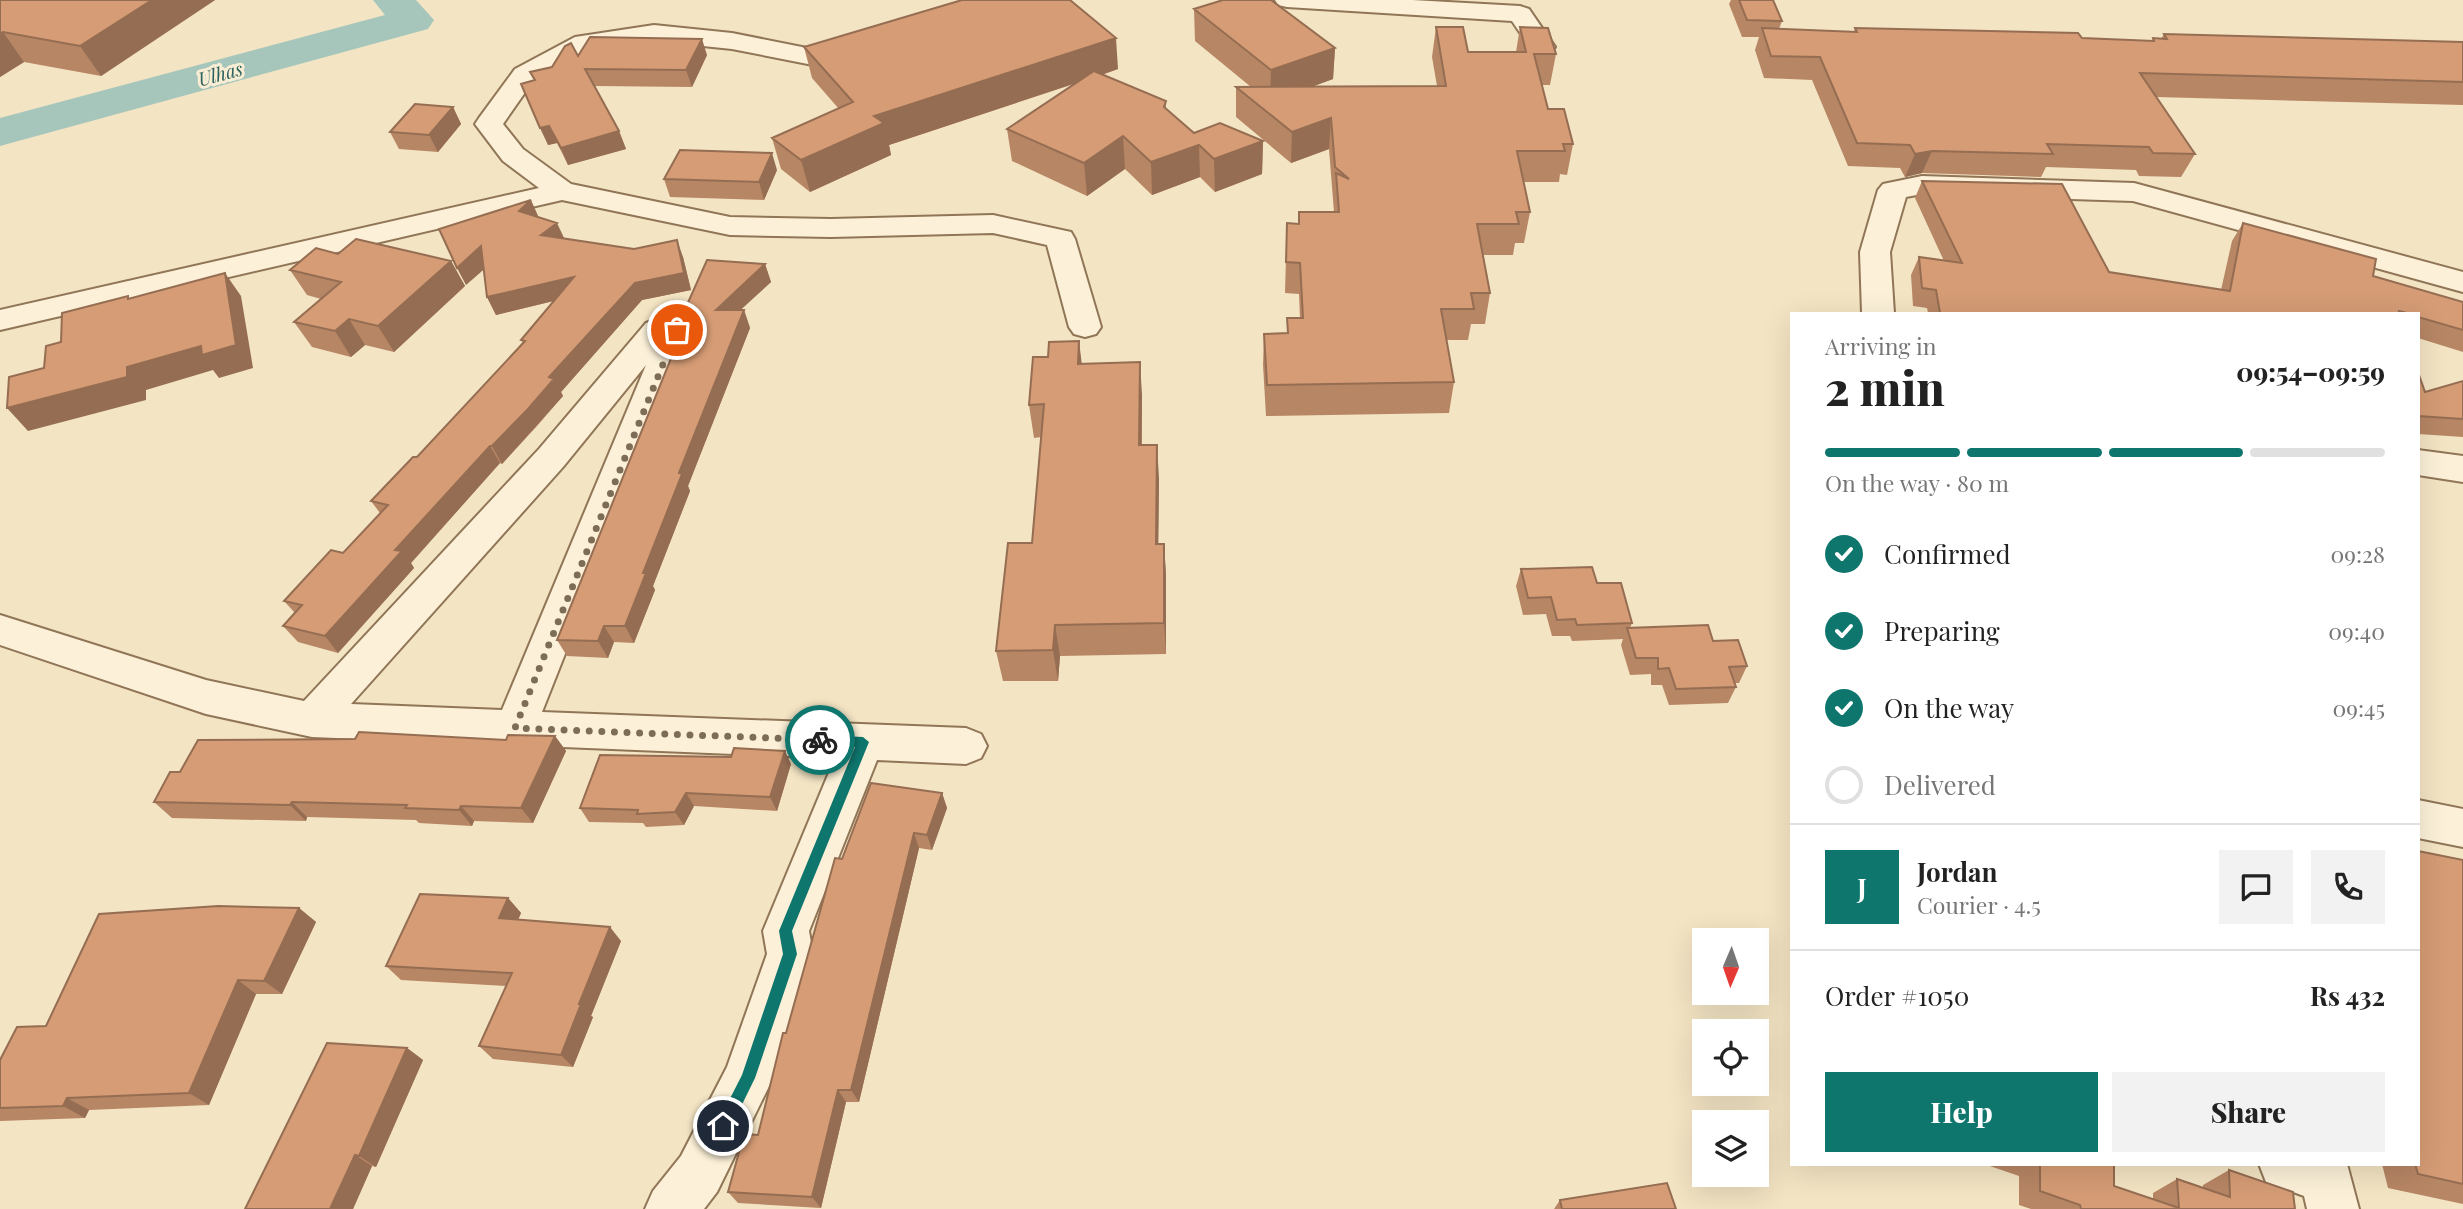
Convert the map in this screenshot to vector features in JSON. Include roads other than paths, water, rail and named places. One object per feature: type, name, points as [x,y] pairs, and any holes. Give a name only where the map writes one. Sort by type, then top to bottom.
[{"type":"street","points":[[1287,0],[1520,14],[1542,47]]},
{"type":"street","points":[[879,39],[818,58],[732,41],[654,33],[584,42],[524,75],[489,124],[513,155],[562,191],[730,226],[831,228],[993,224],[1059,239],[1085,327]]},
{"type":"street","points":[[1878,312],[1875,252],[1893,190],[1922,185],[2134,192],[2463,282]]},
{"type":"street","points":[[0,320],[562,191]]},
{"type":"street","points":[[312,720],[551,458],[657,330],[677,330],[515,728]]},
{"type":"street","points":[[2420,462],[2463,469]]},
{"type":"street","points":[[0,630],[206,697],[312,720],[966,746]]},
{"type":"street","points":[[671,1209],[699,1174],[748,1078],[790,954],[786,931],[863,742]]},
{"type":"street","points":[[2420,819],[2463,828]]},
{"type":"waterway","name":"Ulhas","points":[[0,132],[413,20],[393,0]]}]
